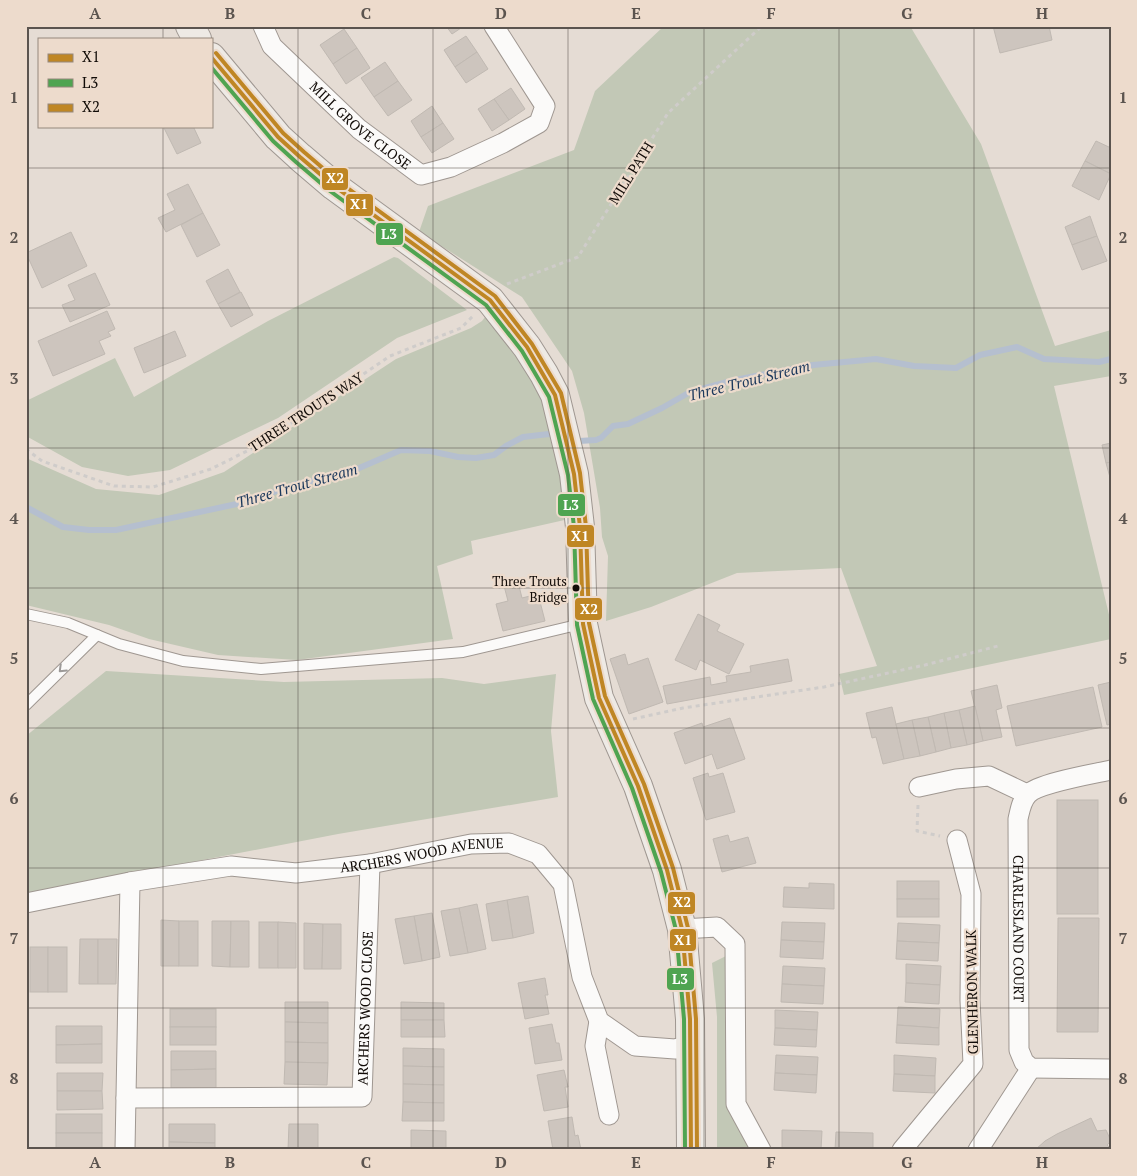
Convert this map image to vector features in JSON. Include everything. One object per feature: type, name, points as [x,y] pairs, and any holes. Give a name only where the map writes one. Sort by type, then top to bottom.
[{"type":"main road","points":[[190,26],[196,38]]},
{"type":"main road","points":[[212,58],[278,137],[300,157],[334,186],[490,300],[527,347],[555,395],[574,474],[580,527],[583,624],[599,698],[638,786],[668,870],[682,929],[690,1019],[691,1150]]},
{"type":"street","name":"MILL GROVE CLOSE","points":[[263,26],[272,46],[359,129],[420,175],[451,167],[503,143],[539,122],[545,106],[494,26]]},
{"type":"street","points":[[919,786],[956,779],[989,776],[1027,794],[1038,787],[1111,770]]},
{"type":"street","name":"CHARLESLAND COURT","points":[[1027,794],[1021,805],[1018,820],[1019,1050],[1024,1062],[1031,1068]]},
{"type":"street","name":"GLENHERON WALK","points":[[902,1150],[973,1064],[970,1000],[971,894],[957,840]]},
{"type":"street","name":"ARCHERS WOOD AVENUE","points":[[26,903],[130,882],[231,866],[296,873],[370,864],[471,844],[509,843],[538,854],[563,884],[582,977],[599,1021]]},
{"type":"street","name":"ARCHERS WOOD CLOSE","points":[[126,1098],[362,1097],[370,864]]},
{"type":"street","points":[[125,1150],[130,882]]},
{"type":"street","points":[[682,929],[717,926],[735,944],[736,1104],[761,1150]]},
{"type":"street","points":[[609,1115],[595,1046],[599,1021],[635,1046],[676,1049],[691,1046]]},
{"type":"street","points":[[978,1150],[1031,1068],[1111,1069]]},
{"type":"lane","points":[[26,614],[68,623],[119,644],[182,661],[261,669],[463,652],[583,624]]},
{"type":"lane","points":[[26,705],[97,635]]},
{"type":"path","name":"MILL PATH","points":[[490,300],[507,284],[578,257],[668,113],[762,26]]},
{"type":"path","name":"THREE TROUTS WAY","points":[[26,449],[42,461],[114,486],[153,487],[211,469],[259,445],[390,356],[461,328],[490,300]]},
{"type":"path","points":[[610,724],[683,708],[824,687],[924,665],[998,646]]},
{"type":"path","points":[[919,786],[917,831],[957,840]]},
{"type":"green space","points":[[664,26],[910,26],[981,144],[1055,346],[1111,330],[1111,376],[1054,386],[1111,623],[1111,639],[844,695],[839,674],[877,666],[841,568],[737,573],[651,607],[606,621],[608,556],[602,537],[600,508],[584,413],[572,371],[522,297],[419,232],[428,206],[574,150],[595,91]]},
{"type":"green space","points":[[394,257],[398,258],[467,310],[397,338],[278,418],[170,470],[128,476],[82,467],[26,436],[26,401],[115,358],[134,397],[268,321]]},
{"type":"green space","points":[[488,313],[527,364],[551,414],[569,519],[471,541],[473,554],[437,566],[453,639],[297,660],[218,655],[149,639],[109,625],[26,605],[26,458],[96,489],[159,495],[224,472],[396,359],[471,328],[482,321]]},
{"type":"green space","points":[[106,671],[284,682],[442,678],[484,684],[556,674],[551,731],[558,797],[338,834],[26,894],[26,736]]},
{"type":"green space","points":[[728,955],[732,1108],[754,1150],[717,1150],[717,1017],[712,963]]},
{"type":"building","points":[[446,26],[464,26],[452,34]]},
{"type":"building","points":[[993,26],[1049,26],[1052,40],[1000,53]]},
{"type":"building","points":[[344,29],[357,48],[333,64],[320,45]]},
{"type":"building","points":[[466,36],[477,52],[455,67],[444,50]]},
{"type":"building","points":[[357,48],[370,68],[346,84],[333,64]]},
{"type":"building","points":[[477,52],[488,69],[466,83],[455,67]]},
{"type":"building","points":[[385,62],[398,81],[374,97],[361,78]]},
{"type":"building","points":[[398,81],[412,100],[388,116],[374,97]]},
{"type":"building","points":[[511,88],[525,109],[509,120],[494,99]]},
{"type":"building","points":[[494,99],[509,120],[492,131],[478,109]]},
{"type":"building","points":[[432,106],[443,123],[421,137],[411,121]]},
{"type":"building","points":[[443,123],[454,139],[432,153],[421,137]]},
{"type":"building","points":[[164,128],[194,128],[201,143],[177,154]]},
{"type":"building","points":[[1096,141],[1111,148],[1111,174],[1085,161]]},
{"type":"building","points":[[1085,161],[1111,174],[1099,200],[1072,186]]},
{"type":"building","points":[[188,184],[203,213],[166,232],[158,218],[175,210],[167,194]]},
{"type":"building","points":[[203,213],[220,245],[197,257],[181,225]]},
{"type":"building","points":[[1090,216],[1097,236],[1072,245],[1065,227]]},
{"type":"building","points":[[71,232],[87,266],[42,288],[26,253]]},
{"type":"building","points":[[1097,236],[1107,261],[1082,270],[1072,245]]},
{"type":"building","points":[[228,269],[240,292],[218,304],[206,281]]},
{"type":"building","points":[[95,273],[110,305],[70,322],[62,305],[75,300],[68,285]]},
{"type":"building","points":[[241,292],[253,315],[231,327],[218,304]]},
{"type":"building","points":[[107,311],[115,329],[108,332],[111,336],[99,341],[105,354],[53,376],[38,341]]},
{"type":"building","points":[[175,331],[186,356],[144,373],[134,348]]},
{"type":"building","points":[[1111,443],[1111,462],[1106,463],[1102,445]]},
{"type":"building","points":[[1111,462],[1111,481],[1106,463]]},
{"type":"building","points":[[517,578],[522,598],[538,594],[545,621],[503,631],[496,604],[508,601],[503,582]]},
{"type":"building","points":[[698,614],[720,625],[717,631],[744,644],[729,674],[700,660],[696,670],[675,660]]},
{"type":"building","points":[[625,654],[628,665],[648,658],[663,702],[629,714],[610,659]]},
{"type":"building","points":[[788,659],[792,681],[667,704],[663,686],[710,677],[711,685],[727,682],[726,676],[751,672],[750,666]]},
{"type":"building","points":[[1111,682],[1111,724],[1107,725],[1098,685]]},
{"type":"building","points":[[997,685],[1002,708],[996,710],[1002,737],[983,741],[971,691]]},
{"type":"building","points":[[1093,687],[1102,727],[1016,746],[1007,706]]},
{"type":"building","points":[[975,706],[983,741],[967,745],[959,710]]},
{"type":"building","points":[[892,707],[904,759],[883,764],[876,737],[872,738],[866,713]]},
{"type":"building","points":[[959,710],[967,745],[951,748],[944,713]]},
{"type":"building","points":[[944,713],[951,748],[936,752],[928,717]]},
{"type":"building","points":[[928,717],[936,752],[920,756],[912,720]]},
{"type":"building","points":[[730,718],[745,759],[717,769],[712,754],[685,764],[674,733],[702,723],[703,727]]},
{"type":"building","points":[[912,720],[920,756],[904,759],[896,724]]},
{"type":"building","points":[[708,773],[709,777],[723,773],[735,812],[706,820],[693,778]]},
{"type":"building","points":[[1057,800],[1098,800],[1098,914],[1057,914]]},
{"type":"building","points":[[728,835],[730,842],[748,837],[756,863],[722,872],[713,839]]},
{"type":"building","points":[[897,881],[939,881],[939,899],[897,899]]},
{"type":"building","points":[[809,883],[834,884],[834,909],[783,907],[784,887],[809,888]]},
{"type":"building","points":[[528,896],[534,933],[513,938],[507,900]]},
{"type":"building","points":[[897,899],[939,899],[939,917],[897,917]]},
{"type":"building","points":[[507,900],[513,938],[492,941],[486,904]]},
{"type":"building","points":[[477,904],[486,949],[468,953],[459,908]]},
{"type":"building","points":[[459,908],[468,953],[450,956],[441,911]]},
{"type":"building","points":[[432,913],[440,957],[422,961],[414,916]]},
{"type":"building","points":[[414,916],[422,961],[404,964],[395,919]]},
{"type":"building","points":[[1058,918],[1099,918],[1098,1032],[1057,1032]]},
{"type":"building","points":[[161,920],[179,921],[179,966],[161,966]]},
{"type":"building","points":[[179,921],[198,921],[198,966],[179,966]]},
{"type":"building","points":[[212,921],[231,921],[230,967],[212,966]]},
{"type":"building","points":[[231,921],[249,921],[249,967],[230,967]]},
{"type":"building","points":[[259,922],[278,922],[278,968],[259,968]]},
{"type":"building","points":[[278,922],[296,923],[296,968],[278,968]]},
{"type":"building","points":[[782,922],[825,923],[824,942],[781,940]]},
{"type":"building","points":[[304,923],[323,924],[322,969],[304,969]]},
{"type":"building","points":[[898,923],[940,925],[939,943],[897,941]]},
{"type":"building","points":[[323,924],[341,924],[341,969],[322,969]]},
{"type":"building","points":[[80,939],[98,939],[98,984],[79,984]]},
{"type":"building","points":[[98,939],[117,939],[116,984],[98,984]]},
{"type":"building","points":[[781,940],[824,942],[823,959],[780,957]]},
{"type":"building","points":[[897,941],[939,943],[938,961],[896,959]]},
{"type":"building","points":[[30,947],[48,947],[48,992],[30,992]]},
{"type":"building","points":[[48,947],[67,947],[67,992],[48,992]]},
{"type":"building","points":[[906,964],[941,966],[940,985],[906,983]]},
{"type":"building","points":[[783,966],[825,968],[824,986],[782,984]]},
{"type":"building","points":[[545,978],[548,995],[545,995],[549,1014],[525,1019],[518,983]]},
{"type":"building","points":[[906,983],[940,985],[939,1004],[905,1002]]},
{"type":"building","points":[[782,984],[824,986],[823,1004],[781,1002]]},
{"type":"building","points":[[285,1002],[328,1002],[328,1023],[285,1022]]},
{"type":"building","points":[[401,1002],[444,1003],[444,1020],[401,1020]]},
{"type":"building","points":[[898,1007],[940,1009],[939,1028],[897,1025]]},
{"type":"building","points":[[170,1009],[216,1009],[216,1027],[170,1027]]},
{"type":"building","points":[[775,1010],[818,1012],[817,1030],[775,1028]]},
{"type":"building","points":[[401,1020],[444,1020],[445,1037],[401,1037]]},
{"type":"building","points":[[285,1022],[328,1023],[328,1043],[285,1042]]},
{"type":"building","points":[[552,1024],[556,1043],[559,1043],[562,1060],[535,1064],[529,1028]]},
{"type":"building","points":[[897,1025],[939,1028],[939,1045],[896,1043]]},
{"type":"building","points":[[56,1026],[102,1026],[102,1044],[56,1045]]},
{"type":"building","points":[[170,1027],[216,1027],[216,1045],[170,1045]]},
{"type":"building","points":[[775,1028],[817,1030],[816,1047],[774,1045]]},
{"type":"building","points":[[285,1042],[328,1043],[328,1063],[285,1062]]},
{"type":"building","points":[[102,1044],[102,1063],[56,1063],[56,1045]]},
{"type":"building","points":[[403,1048],[444,1049],[444,1067],[403,1066]]},
{"type":"building","points":[[171,1051],[216,1051],[216,1069],[171,1070]]},
{"type":"building","points":[[776,1055],[818,1057],[817,1075],[775,1073]]},
{"type":"building","points":[[894,1055],[936,1058],[935,1076],[894,1074]]},
{"type":"building","points":[[285,1062],[328,1063],[327,1085],[284,1084]]},
{"type":"building","points":[[403,1066],[444,1067],[444,1085],[403,1084]]},
{"type":"building","points":[[216,1069],[216,1088],[171,1088],[171,1070]]},
{"type":"building","points":[[564,1070],[568,1087],[565,1087],[568,1107],[544,1111],[537,1075]]},
{"type":"building","points":[[57,1073],[103,1073],[102,1091],[57,1091]]},
{"type":"building","points":[[775,1073],[817,1075],[816,1093],[774,1090]]},
{"type":"building","points":[[894,1074],[935,1076],[935,1093],[893,1091]]},
{"type":"building","points":[[403,1084],[444,1085],[444,1103],[403,1102]]},
{"type":"building","points":[[57,1091],[102,1091],[103,1109],[57,1110]]},
{"type":"building","points":[[403,1102],[444,1103],[444,1121],[402,1121]]},
{"type":"building","points":[[56,1114],[102,1114],[102,1133],[56,1133]]},
{"type":"building","points":[[572,1117],[575,1136],[578,1135],[581,1150],[553,1150],[548,1121]]},
{"type":"building","points":[[1091,1118],[1097,1131],[1106,1130],[1111,1141],[1107,1145],[1109,1147],[1106,1150],[1035,1150],[1057,1134]]},
{"type":"building","points":[[169,1124],[215,1124],[215,1143],[169,1142]]},
{"type":"building","points":[[289,1124],[318,1124],[318,1150],[288,1150]]},
{"type":"building","points":[[411,1130],[446,1131],[446,1150],[411,1150]]},
{"type":"building","points":[[782,1130],[822,1131],[821,1150],[782,1150]]},
{"type":"building","points":[[836,1132],[873,1133],[873,1150],[835,1150]]},
{"type":"building","points":[[56,1133],[102,1133],[102,1150],[56,1150]]},
{"type":"building","points":[[169,1142],[215,1143],[215,1150],[169,1150]]},
{"type":"waterway","name":"Three Trout Stream","points":[[573,440],[596,440],[601,438],[613,426],[628,424],[690,392],[735,380],[813,365],[876,359],[914,366],[956,368],[980,355],[1017,347],[1044,359],[1099,362],[1111,359]]},
{"type":"waterway","name":"Three Trout Stream","points":[[26,507],[63,527],[89,530],[116,530],[246,502],[296,484],[343,475],[401,450],[430,451],[458,457],[476,458],[494,455],[523,437],[549,434],[558,437]]},
{"type":"transit line","name":"X2","points":[[216,53],[283,133],[304,152],[338,181],[495,296],[532,344],[561,393],[580,473],[586,527],[589,623],[605,696],[644,784],[673,868],[688,928],[696,1019],[697,1150]]},
{"type":"transit line","name":"X1","points":[[212,58],[278,137],[300,157],[334,186],[490,300],[527,347],[555,395],[574,474],[580,527],[583,624],[599,698],[638,786],[667,870],[682,929],[690,1019],[691,1150]]},
{"type":"transit line","name":"L3","points":[[212,68],[273,141],[296,162],[330,191],[486,305],[522,351],[549,397],[568,475],[574,527],[577,625],[593,699],[632,788],[661,872],[676,930],[684,1019],[685,1150]]},
{"type":"place","name":"Three Trouts Bridge","points":[[576,588]]}]
